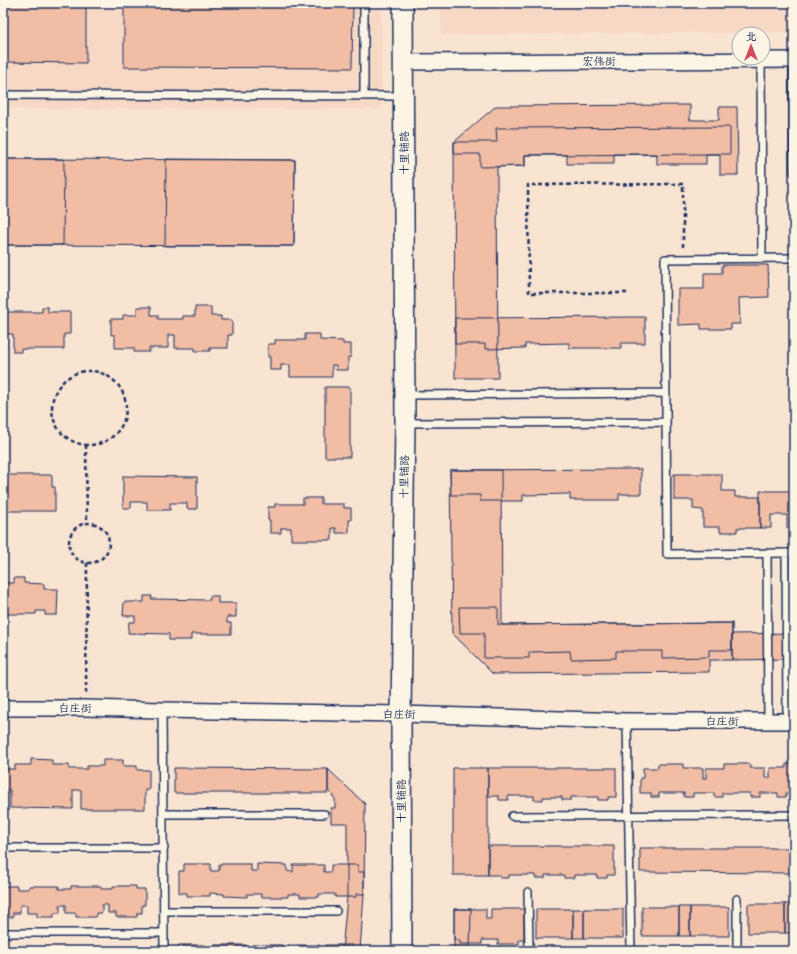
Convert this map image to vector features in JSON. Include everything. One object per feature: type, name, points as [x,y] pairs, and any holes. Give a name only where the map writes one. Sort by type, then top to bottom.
[{"type":"street","name":"十里铺路","points":[[402,951],[401,714],[405,423],[403,3]]},
{"type":"street","name":"宏伟街","points":[[404,62],[731,60]]},
{"type":"street","name":"宏伟街","points":[[771,60],[794,60]]},
{"type":"street","name":"白庄街","points":[[3,708],[86,708],[401,714],[628,721],[791,721]]},
{"type":"lane","points":[[364,3],[364,96]]},
{"type":"lane","points":[[794,60],[794,172]]},
{"type":"lane","points":[[761,66],[762,259]]},
{"type":"lane","points":[[3,95],[404,96]]},
{"type":"lane","points":[[794,258],[665,259],[667,554],[794,553]]},
{"type":"lane","points":[[405,395],[666,393]]},
{"type":"lane","points":[[405,423],[666,422]]},
{"type":"lane","points":[[767,553],[768,721]]},
{"type":"lane","points":[[786,553],[791,721]]},
{"type":"lane","points":[[162,710],[164,951]]},
{"type":"lane","points":[[628,721],[631,951]]},
{"type":"lane","points":[[163,814],[324,814]]},
{"type":"lane","points":[[512,816],[794,815]]},
{"type":"lane","points":[[3,848],[164,848]]},
{"type":"lane","points":[[528,892],[529,951]]},
{"type":"lane","points":[[737,899],[737,951]]},
{"type":"lane","points":[[164,911],[336,911]]},
{"type":"lane","points":[[3,933],[164,932]]},
{"type":"path","points":[[626,292],[528,293],[528,185],[682,184],[683,259]]},
{"type":"path","points":[[91,371],[101,373],[109,377],[121,388],[126,404],[126,414],[123,424],[118,432],[110,439],[101,443],[86,445],[72,441],[64,436],[57,428],[53,419],[52,409],[53,399],[63,382],[71,376],[81,372],[91,371]]},
{"type":"path","points":[[86,445],[87,524]]},
{"type":"path","points":[[87,524],[99,526],[108,536],[108,550],[100,560],[94,563],[80,561],[74,557],[69,544],[73,531],[78,526],[87,524]]},
{"type":"path","points":[[86,708],[87,563]]},
{"type":"shaded area","points":[[3,3],[381,3],[382,109],[3,109]]},
{"type":"shaded area","points":[[441,3],[794,3],[794,32],[771,32],[771,26],[731,26],[731,33],[441,35]]},
{"type":"building","points":[[3,3],[86,3],[86,63],[3,62]]},
{"type":"building","points":[[124,3],[353,3],[352,68],[124,67]]},
{"type":"building","points":[[690,105],[690,120],[719,120],[719,107],[737,107],[738,175],[720,175],[720,154],[525,155],[525,166],[497,167],[498,378],[455,378],[454,142],[496,106]]},
{"type":"building","points":[[730,127],[730,154],[706,154],[706,164],[657,164],[657,154],[614,154],[614,164],[567,164],[567,155],[525,155],[525,166],[480,167],[480,154],[454,154],[454,142],[497,142],[496,128]]},
{"type":"building","points":[[3,159],[64,159],[63,245],[3,245]]},
{"type":"building","points":[[3,159],[295,160],[294,246],[3,245]]},
{"type":"building","points":[[166,159],[295,160],[294,246],[165,246]]},
{"type":"building","points":[[722,265],[768,265],[769,297],[739,298],[740,324],[731,324],[731,329],[701,329],[701,324],[678,325],[678,289],[704,289],[704,273],[722,273]]},
{"type":"building","points":[[794,265],[794,298],[793,298]]},
{"type":"building","points":[[42,307],[48,307],[48,312],[70,312],[70,334],[64,334],[64,349],[21,349],[21,352],[13,352],[13,334],[6,334],[6,352],[3,352],[3,312],[42,312]]},
{"type":"building","points":[[137,307],[151,307],[151,315],[158,315],[158,319],[183,319],[183,316],[195,316],[195,307],[211,307],[211,316],[221,316],[221,320],[232,320],[232,335],[228,335],[228,348],[210,348],[210,351],[195,351],[195,348],[175,348],[175,335],[168,335],[168,348],[149,348],[149,352],[134,352],[134,348],[115,348],[115,335],[111,335],[111,319],[123,319],[123,315],[137,315]]},
{"type":"building","points":[[645,317],[645,343],[621,343],[621,348],[569,348],[569,343],[525,344],[525,348],[485,349],[485,344],[455,344],[455,318]]},
{"type":"building","points":[[305,334],[320,334],[320,340],[343,341],[343,344],[351,344],[351,357],[348,357],[348,370],[336,370],[336,365],[332,365],[332,377],[290,377],[290,365],[281,365],[281,370],[270,370],[268,344],[275,344],[275,340],[305,340]]},
{"type":"building","points":[[325,387],[350,387],[350,457],[325,457]]},
{"type":"building","points":[[641,469],[641,494],[619,494],[619,500],[570,500],[570,494],[523,495],[523,501],[480,501],[480,495],[451,495],[450,470]]},
{"type":"building","points":[[450,470],[501,470],[502,625],[732,623],[732,660],[709,660],[709,672],[493,674],[452,633]]},
{"type":"building","points":[[674,474],[722,474],[722,491],[735,491],[735,497],[760,497],[760,528],[737,528],[737,532],[720,532],[720,527],[703,527],[703,510],[693,509],[693,500],[674,500]]},
{"type":"building","points":[[3,475],[52,475],[52,487],[55,487],[55,511],[3,511]]},
{"type":"building","points":[[123,476],[197,477],[197,509],[187,509],[187,503],[170,503],[170,510],[147,510],[147,502],[131,502],[131,508],[123,508]]},
{"type":"building","points":[[760,491],[794,491],[794,528],[787,528],[787,515],[771,515],[771,528],[760,528]]},
{"type":"building","points":[[303,498],[321,498],[321,504],[344,504],[344,508],[351,508],[349,533],[336,533],[336,528],[332,528],[332,540],[291,540],[291,528],[281,528],[281,533],[270,533],[268,507],[275,507],[275,504],[303,504]]},
{"type":"building","points":[[14,578],[24,578],[24,583],[44,584],[44,589],[58,589],[57,615],[45,615],[45,611],[36,611],[36,614],[6,614],[6,611],[3,610],[3,583],[14,583]]},
{"type":"building","points":[[144,596],[152,596],[151,599],[210,600],[210,596],[218,596],[218,603],[236,603],[236,617],[227,617],[227,623],[231,623],[231,634],[191,634],[191,640],[169,640],[169,634],[128,633],[129,622],[135,622],[135,616],[123,616],[124,602],[144,602]]},
{"type":"building","points":[[459,607],[498,607],[498,625],[732,623],[732,650],[709,650],[709,657],[662,658],[662,651],[616,651],[616,658],[571,659],[570,651],[529,652],[529,658],[484,658],[484,633],[460,633]]},
{"type":"building","points":[[794,633],[794,659],[732,660],[732,634]]},
{"type":"building","points":[[31,759],[52,760],[52,765],[69,765],[69,769],[87,769],[87,766],[103,766],[103,760],[123,760],[123,766],[137,766],[137,770],[149,770],[149,790],[145,790],[145,809],[81,809],[81,790],[73,790],[73,809],[10,808],[10,790],[3,790],[3,769],[15,769],[15,765],[31,765]]},
{"type":"building","points":[[658,764],[683,764],[683,768],[703,768],[703,778],[706,778],[706,768],[724,768],[724,764],[750,764],[750,768],[765,768],[765,778],[770,778],[770,768],[786,768],[786,764],[794,764],[794,793],[786,793],[786,797],[778,797],[778,793],[760,793],[760,797],[750,797],[750,793],[722,793],[722,797],[714,797],[714,793],[693,793],[693,797],[684,797],[684,793],[659,793],[659,797],[651,797],[651,793],[640,793],[640,778],[643,778],[643,768],[658,768]]},
{"type":"building","points":[[174,768],[328,769],[328,793],[174,793]]},
{"type":"building","points":[[453,768],[488,768],[488,875],[453,875]]},
{"type":"building","points":[[488,768],[616,768],[616,797],[608,797],[608,800],[598,800],[598,797],[571,797],[571,800],[562,800],[562,797],[543,797],[543,800],[534,800],[534,796],[508,796],[508,800],[499,800],[499,796],[488,796]]},
{"type":"building","points":[[328,769],[365,804],[364,894],[360,951],[342,951],[347,897],[347,823],[331,823],[331,808],[335,808],[335,799],[328,790]]},
{"type":"building","points":[[488,846],[614,846],[614,875],[607,875],[607,878],[597,878],[597,875],[574,875],[574,878],[564,878],[564,875],[545,875],[545,878],[535,878],[535,875],[509,875],[509,878],[500,878],[500,875],[488,875]]},
{"type":"building","points":[[640,848],[794,848],[794,873],[640,872]]},
{"type":"building","points":[[184,864],[211,864],[211,871],[219,871],[219,864],[251,864],[251,871],[257,871],[257,864],[287,865],[287,871],[293,872],[293,865],[324,865],[324,872],[331,872],[331,865],[358,865],[358,872],[364,872],[364,894],[356,894],[356,897],[335,897],[335,894],[319,894],[319,897],[300,897],[300,894],[288,894],[288,897],[261,897],[261,894],[247,894],[247,897],[224,896],[224,894],[210,893],[210,896],[187,896],[187,893],[179,893],[179,871],[184,871]]},
{"type":"building","points":[[3,886],[17,886],[17,889],[29,889],[29,886],[59,886],[59,889],[71,889],[71,886],[101,886],[101,889],[113,889],[113,886],[136,886],[136,889],[145,889],[145,905],[142,905],[142,913],[137,913],[137,917],[116,917],[116,913],[108,913],[108,905],[102,905],[102,913],[96,913],[96,917],[76,917],[76,913],[66,913],[66,905],[60,905],[60,913],[54,913],[54,917],[37,917],[37,913],[27,913],[27,905],[20,905],[20,913],[13,913],[13,917],[3,917]]},
{"type":"building","points":[[748,904],[785,904],[785,933],[748,933]]},
{"type":"building","points":[[785,904],[794,904],[794,933],[785,933]]},
{"type":"building","points":[[642,907],[679,907],[679,936],[642,936]]},
{"type":"building","points":[[679,907],[690,907],[690,936],[679,936]]},
{"type":"building","points":[[690,907],[729,907],[729,936],[690,936]]},
{"type":"building","points":[[454,909],[486,909],[486,919],[491,919],[491,909],[524,909],[524,940],[519,940],[519,944],[498,944],[498,940],[482,940],[482,944],[460,944],[460,940],[454,940]]},
{"type":"building","points":[[454,909],[471,909],[470,951],[454,951]]},
{"type":"building","points":[[536,909],[573,909],[573,938],[536,938]]},
{"type":"building","points":[[573,909],[584,909],[584,938],[573,938]]},
{"type":"building","points":[[584,909],[623,909],[623,938],[584,938]]},
{"type":"building","points":[[179,945],[205,945],[205,951],[179,951]]},
{"type":"building","points":[[214,945],[246,945],[246,951],[214,951]]},
{"type":"building","points":[[252,945],[282,945],[282,951],[252,951]]},
{"type":"building","points":[[288,945],[319,945],[319,951],[288,951]]},
{"type":"building","points":[[325,945],[352,945],[352,951],[325,951]]}]
